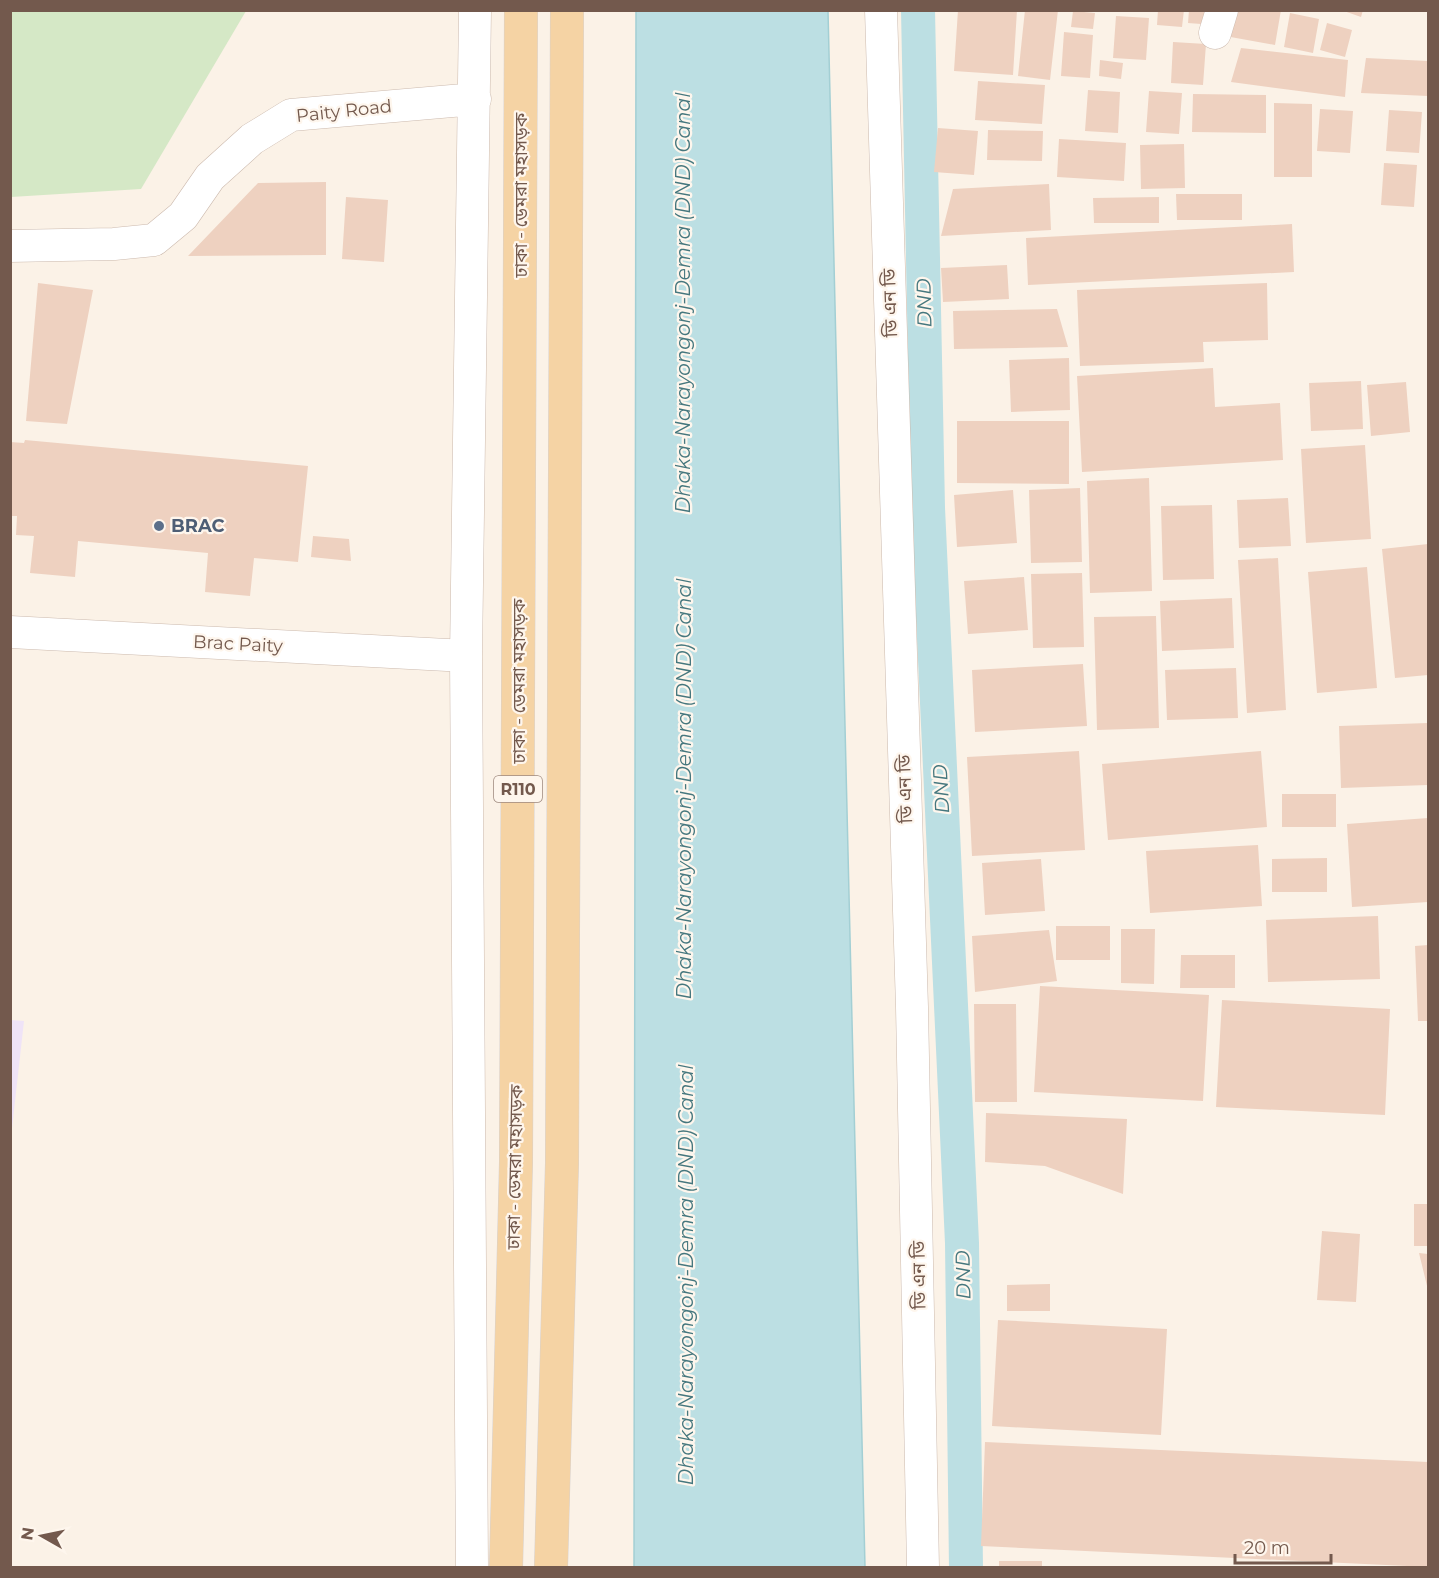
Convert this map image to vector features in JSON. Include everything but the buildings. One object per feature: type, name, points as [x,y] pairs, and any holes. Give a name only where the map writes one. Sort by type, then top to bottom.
[{"type":"main road","name":"ঢাকা - ডেমরা মহাসড়ক","points":[[506,1568],[516,1150],[521,10]]},
{"type":"main road","name":"R110","points":[[552,1568],[562,1151],[567,10]]},
{"type":"street","points":[[472,1568],[466,656],[475,10]]},
{"type":"street","name":"ডি এন ডি","points":[[881,10],[912,995],[923,1568]]},
{"type":"street","name":"Paity Road","points":[[10,246],[114,244],[154,240],[183,216],[210,177],[252,139],[291,115],[475,99]]},
{"type":"street","name":"Brac Paity","points":[[10,632],[466,656]]},
{"type":"shaded area","points":[[10,1020],[24,1021],[11,1137]]},
{"type":"green space","points":[[11,10],[246,11],[141,189],[11,197]]},
{"type":"water","name":"Dhaka-Narayongonj-Demra (DND) Canal","points":[[636,11],[828,11],[865,1567],[634,1567]]},
{"type":"waterway","name":"DND","points":[[918,10],[928,508],[962,1243],[966,1568]]},
{"type":"place","name":"BRAC","points":[[159,526]]}]
